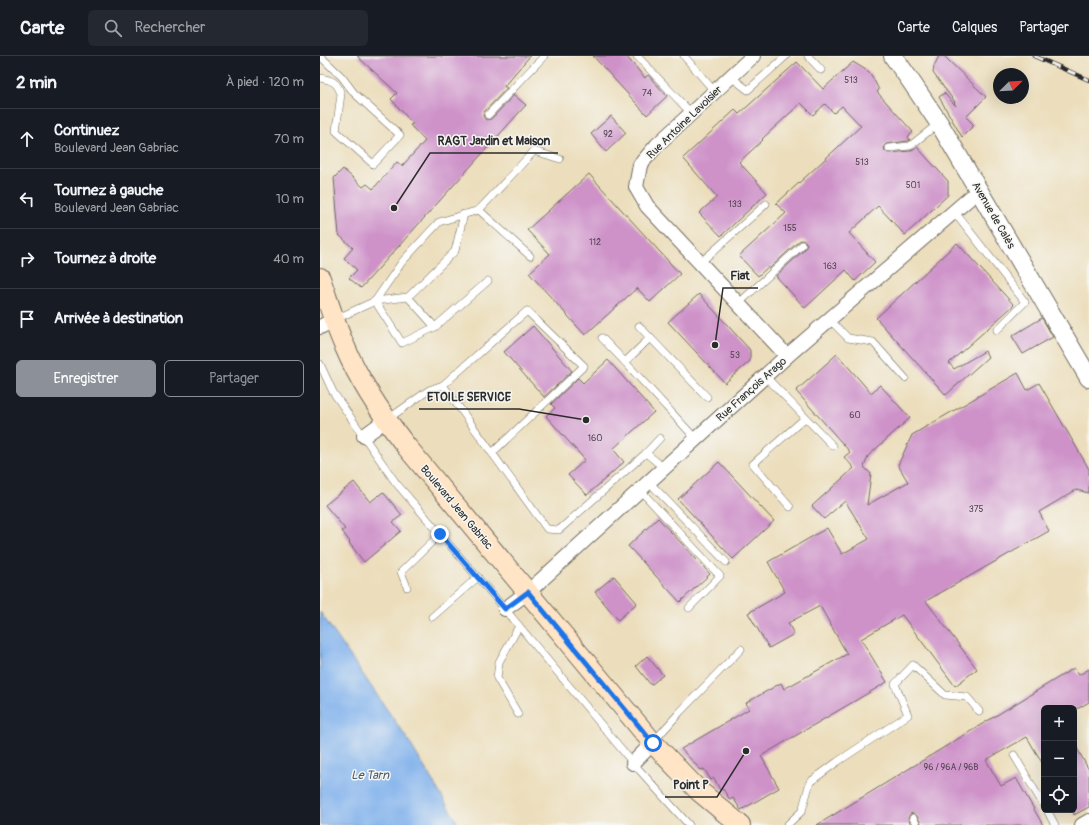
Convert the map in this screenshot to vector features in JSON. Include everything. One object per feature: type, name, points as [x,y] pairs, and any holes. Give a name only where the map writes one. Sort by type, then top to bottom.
[{"type":"main road","name":"Boulevard Jean Gabriac","points":[[320,278],[327,324],[345,348],[364,384],[386,420],[653,743],[699,791],[740,825]]},
{"type":"street","name":"Rue Antoine Lavoisier","points":[[754,56],[657,145],[640,165],[636,187],[647,206],[787,356]]},
{"type":"street","name":"Avenue de Calès","points":[[893,56],[939,123],[1089,378]]},
{"type":"street","name":"Rue François Arago","points":[[528,592],[787,356],[979,190]]},
{"type":"street","points":[[364,436],[386,420]]},
{"type":"street","points":[[505,609],[528,592]]},
{"type":"street","points":[[633,763],[653,743]]},
{"type":"street","points":[[1082,825],[1089,821]]},
{"type":"lane","points":[[320,56],[342,77],[354,93],[400,135],[373,164],[336,131],[341,94],[339,88],[332,80],[320,78]]},
{"type":"lane","points":[[488,115],[544,56]]},
{"type":"lane","points":[[637,56],[691,113]]},
{"type":"lane","points":[[684,56],[715,92]]},
{"type":"lane","points":[[731,77],[748,90],[786,56]]},
{"type":"lane","points":[[808,56],[821,70]]},
{"type":"lane","points":[[889,148],[910,146],[939,123]]},
{"type":"lane","points":[[375,301],[402,262],[439,222],[479,210],[534,151],[560,160]]},
{"type":"lane","points":[[700,263],[766,204]]},
{"type":"lane","points":[[479,210],[530,256]]},
{"type":"lane","points":[[954,211],[1025,302],[997,330]]},
{"type":"lane","points":[[327,324],[375,301],[408,297],[455,251],[464,214]]},
{"type":"lane","points":[[738,304],[802,245]]},
{"type":"lane","points":[[375,301],[402,343],[435,327],[488,281]]},
{"type":"lane","points":[[408,297],[435,327]]},
{"type":"lane","points":[[386,420],[429,390],[443,385],[527,311],[584,366],[492,453]]},
{"type":"lane","points":[[830,320],[848,338],[873,342],[905,378]]},
{"type":"lane","points":[[639,326],[707,397]]},
{"type":"lane","points":[[602,338],[696,439]]},
{"type":"lane","points":[[625,362],[650,338]]},
{"type":"lane","points":[[320,364],[333,392],[396,483],[478,577],[633,763],[689,825]]},
{"type":"lane","points":[[765,376],[833,446]]},
{"type":"lane","points":[[443,385],[547,529],[559,530],[646,453],[660,438]]},
{"type":"lane","points":[[790,507],[753,464],[805,418]]},
{"type":"lane","points":[[646,453],[664,468]]},
{"type":"lane","points":[[645,486],[726,562]]},
{"type":"lane","points":[[645,486],[720,576],[689,608]]},
{"type":"lane","points":[[407,587],[402,572],[440,534]]},
{"type":"lane","points":[[432,617],[478,577]]},
{"type":"lane","points":[[518,714],[497,678],[499,662],[519,626]]},
{"type":"lane","points":[[653,743],[680,712],[741,649]]},
{"type":"lane","points":[[787,825],[802,811],[810,782],[836,762],[908,715],[895,684],[913,665],[945,695],[967,697],[978,711]]},
{"type":"lane","points":[[1014,755],[1041,801]]},
{"type":"lane","points":[[1049,813],[1055,825]]},
{"type":"lane","points":[[913,818],[917,825]]},
{"type":"water","name":"Le Tarn","points":[[320,612],[408,740],[459,825],[320,825]]},
{"type":"building","points":[[357,56],[530,56],[504,86],[507,88],[484,112],[483,116],[486,120],[491,119],[514,95],[526,105],[361,288],[349,278],[357,270],[344,258],[353,248],[339,235],[334,178],[343,169],[363,187],[367,184],[373,189],[397,162],[402,166],[425,141],[410,125],[413,124],[391,99],[397,93]]},
{"type":"building","points":[[593,56],[626,56],[645,78],[648,75],[667,96],[647,115]]},
{"type":"building","points":[[939,56],[944,56],[986,97],[966,117],[974,125],[962,137],[939,97],[944,93],[956,106],[954,103],[955,102],[933,73],[934,66]]},
{"type":"building","points":[[797,62],[823,89],[853,62],[866,70],[872,76],[879,90],[877,92],[913,132],[908,137],[910,140],[908,141],[886,144],[884,146],[885,151],[889,153],[910,151],[917,147],[948,181],[948,195],[905,235],[878,206],[849,233],[875,262],[855,281],[846,270],[805,308],[776,276],[805,249],[807,244],[805,241],[799,241],[769,269],[768,267],[758,276],[739,256],[786,213],[776,204],[861,126],[842,106],[834,113],[825,104],[813,115],[801,103],[739,162],[767,193],[721,236],[699,213],[717,197],[683,158],[735,110],[739,114]]},
{"type":"building","points":[[611,116],[626,133],[606,152],[591,134]]},
{"type":"building","points":[[589,174],[680,274],[650,302],[637,288],[585,335],[529,273],[550,254],[527,230]]},
{"type":"building","points":[[957,243],[1014,305],[949,363],[954,369],[985,351],[988,357],[946,395],[876,318]]},
{"type":"building","points":[[699,294],[750,350],[750,361],[725,383],[668,322]]},
{"type":"building","points":[[1042,318],[1053,337],[1023,354],[1012,336]]},
{"type":"building","points":[[533,326],[572,371],[544,397],[504,352]]},
{"type":"building","points":[[837,354],[871,393],[880,385],[910,418],[868,456],[864,467],[871,474],[867,505],[908,482],[898,465],[912,435],[1018,373],[1027,390],[1039,383],[1089,469],[1089,493],[1076,490],[1039,512],[1049,531],[926,601],[977,669],[955,686],[902,615],[861,639],[887,682],[761,756],[779,788],[741,810],[733,798],[730,800],[723,789],[720,790],[714,778],[711,780],[704,769],[701,770],[681,749],[749,709],[746,703],[781,683],[784,689],[847,654],[820,606],[788,623],[794,634],[769,648],[748,613],[785,592],[768,562],[827,528],[842,554],[869,539],[845,501],[824,519],[812,506],[854,468],[844,457],[850,452],[796,391]]},
{"type":"building","points":[[608,360],[654,412],[613,449],[624,462],[587,495],[568,475],[585,460],[546,416],[555,408],[551,404],[578,378],[583,383]]},
{"type":"building","points":[[719,462],[774,521],[733,559],[678,499]]},
{"type":"building","points":[[354,482],[370,502],[383,492],[402,515],[393,522],[401,531],[364,562],[349,543],[350,542],[342,531],[345,529],[325,505]]},
{"type":"building","points":[[658,518],[710,574],[680,602],[628,546]]},
{"type":"building","points":[[614,576],[637,603],[618,620],[595,592]]},
{"type":"building","points":[[647,656],[663,675],[651,685],[636,666]]},
{"type":"building","points":[[1074,668],[1079,675],[1089,669],[1089,702],[1079,708],[1077,708],[1077,705],[1041,705],[1041,761],[1027,737],[986,760],[1001,786],[1016,778],[1043,825],[922,825],[917,816],[913,813],[910,814],[908,818],[911,825],[817,825]]},
{"type":"building","points":[[1077,748],[1089,770],[1089,807],[1074,815],[1074,813],[1077,813]]},
{"type":"railway","points":[[1034,56],[1089,80]]},
{"type":"place","name":"RAGT Jardin et Maison","points":[[394,208]]},
{"type":"place","name":"Fiat","points":[[715,345]]},
{"type":"place","name":"ETOILE SERVICE","points":[[586,420]]},
{"type":"place","name":"Point P","points":[[746,751]]},
{"type":"route","points":[[440,534],[505,609],[528,592],[653,743]]}]
